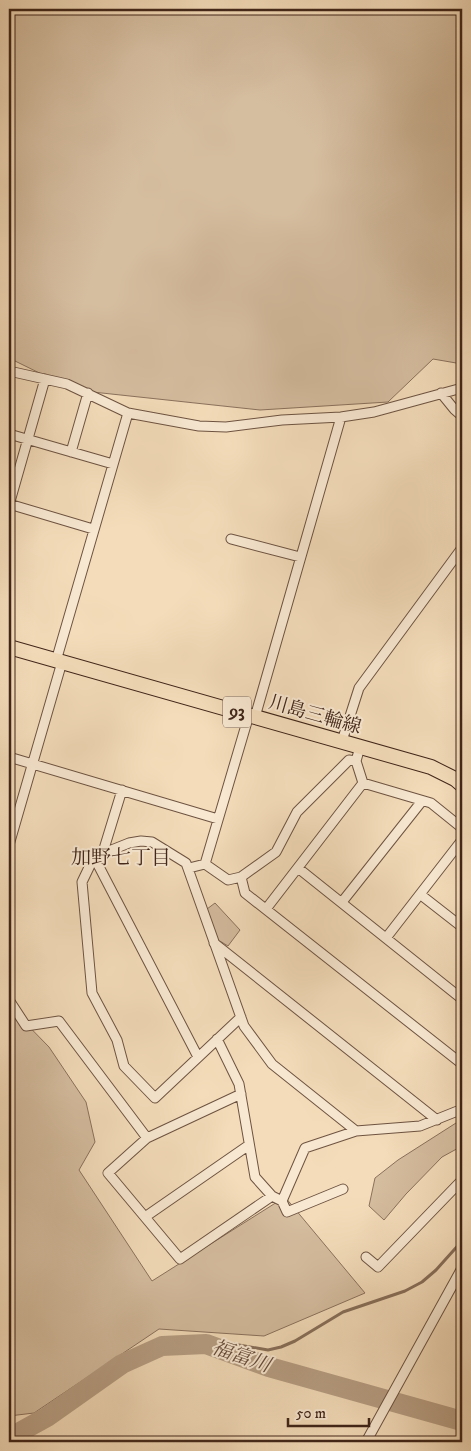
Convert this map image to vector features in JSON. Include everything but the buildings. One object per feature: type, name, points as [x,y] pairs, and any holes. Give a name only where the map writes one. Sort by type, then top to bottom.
[{"type":"main road","name":"川島三輪線","points":[[9,647],[431,767],[455,779],[462,785]]},
{"type":"street","points":[[9,372],[67,384],[128,413],[199,426],[226,427],[282,420],[341,417],[374,412],[462,388]]},
{"type":"street","points":[[45,379],[9,505],[93,529]]},
{"type":"street","points":[[71,452],[88,393]]},
{"type":"street","points":[[441,393],[462,416]]},
{"type":"street","points":[[9,846],[33,764],[93,529],[128,413]]},
{"type":"street","points":[[204,864],[252,716],[341,417]]},
{"type":"street","points":[[9,434],[113,464]]},
{"type":"street","points":[[231,539],[300,557]]},
{"type":"street","points":[[342,742],[359,688],[462,548]]},
{"type":"street","points":[[360,747],[356,761],[363,783]]},
{"type":"street","points":[[9,757],[218,819]]},
{"type":"street","points":[[189,868],[204,864],[228,880],[241,877],[276,852],[297,812],[349,760],[356,761]]},
{"type":"street","points":[[363,783],[431,803],[462,828]]},
{"type":"street","points":[[266,909],[363,783]]},
{"type":"street","points":[[103,852],[122,790]]},
{"type":"street","points":[[342,902],[422,801]]},
{"type":"street","points":[[386,938],[462,840]]},
{"type":"street","points":[[240,1017],[155,1098],[124,1066],[116,1040],[92,993],[82,882],[94,857],[129,843],[141,841],[152,842],[186,863],[244,1026],[272,1064],[356,1132]]},
{"type":"street","points":[[94,857],[198,1057]]},
{"type":"street","points":[[298,868],[462,998]]},
{"type":"street","points":[[241,877],[245,893],[462,1064]]},
{"type":"street","points":[[421,894],[462,926]]},
{"type":"street","points":[[213,942],[437,1120]]},
{"type":"street","points":[[9,1000],[26,1026],[59,1021],[147,1138]]},
{"type":"street","points":[[217,1039],[239,1084],[255,1177],[272,1196],[282,1201],[287,1212],[343,1189]]},
{"type":"street","points":[[241,1094],[147,1138],[108,1173],[180,1259],[272,1196]]},
{"type":"street","points":[[282,1201],[305,1148],[356,1132],[420,1126],[460,1110],[462,1106]]},
{"type":"street","points":[[145,1217],[250,1145]]},
{"type":"street","points":[[366,1257],[378,1267],[462,1180]]},
{"type":"street","points":[[366,1442],[462,1268]]},
{"type":"shaded area","points":[[9,9],[462,9],[462,364],[433,359],[388,402],[260,410],[74,390],[13,360],[9,360]]},
{"type":"shaded area","points":[[215,903],[240,930],[228,946],[215,938],[207,909]]},
{"type":"shaded area","points":[[9,1006],[49,1047],[86,1102],[95,1142],[79,1170],[152,1281],[285,1197],[365,1293],[264,1336],[159,1329],[34,1413],[9,1416]]},
{"type":"shaded area","points":[[456,1123],[462,1129],[462,1146],[442,1157],[384,1220],[369,1206],[375,1178],[398,1160]]},
{"type":"waterway","points":[[206,1344],[222,1342],[268,1350],[281,1347],[295,1341],[343,1312],[405,1291],[422,1282],[436,1270],[462,1241]]},
{"type":"waterway","name":"福富川","points":[[9,1438],[47,1417],[122,1364],[162,1346],[206,1344],[269,1367],[462,1421]]},
{"type":"district","name":"加野七丁目","points":[[121,858]]}]
